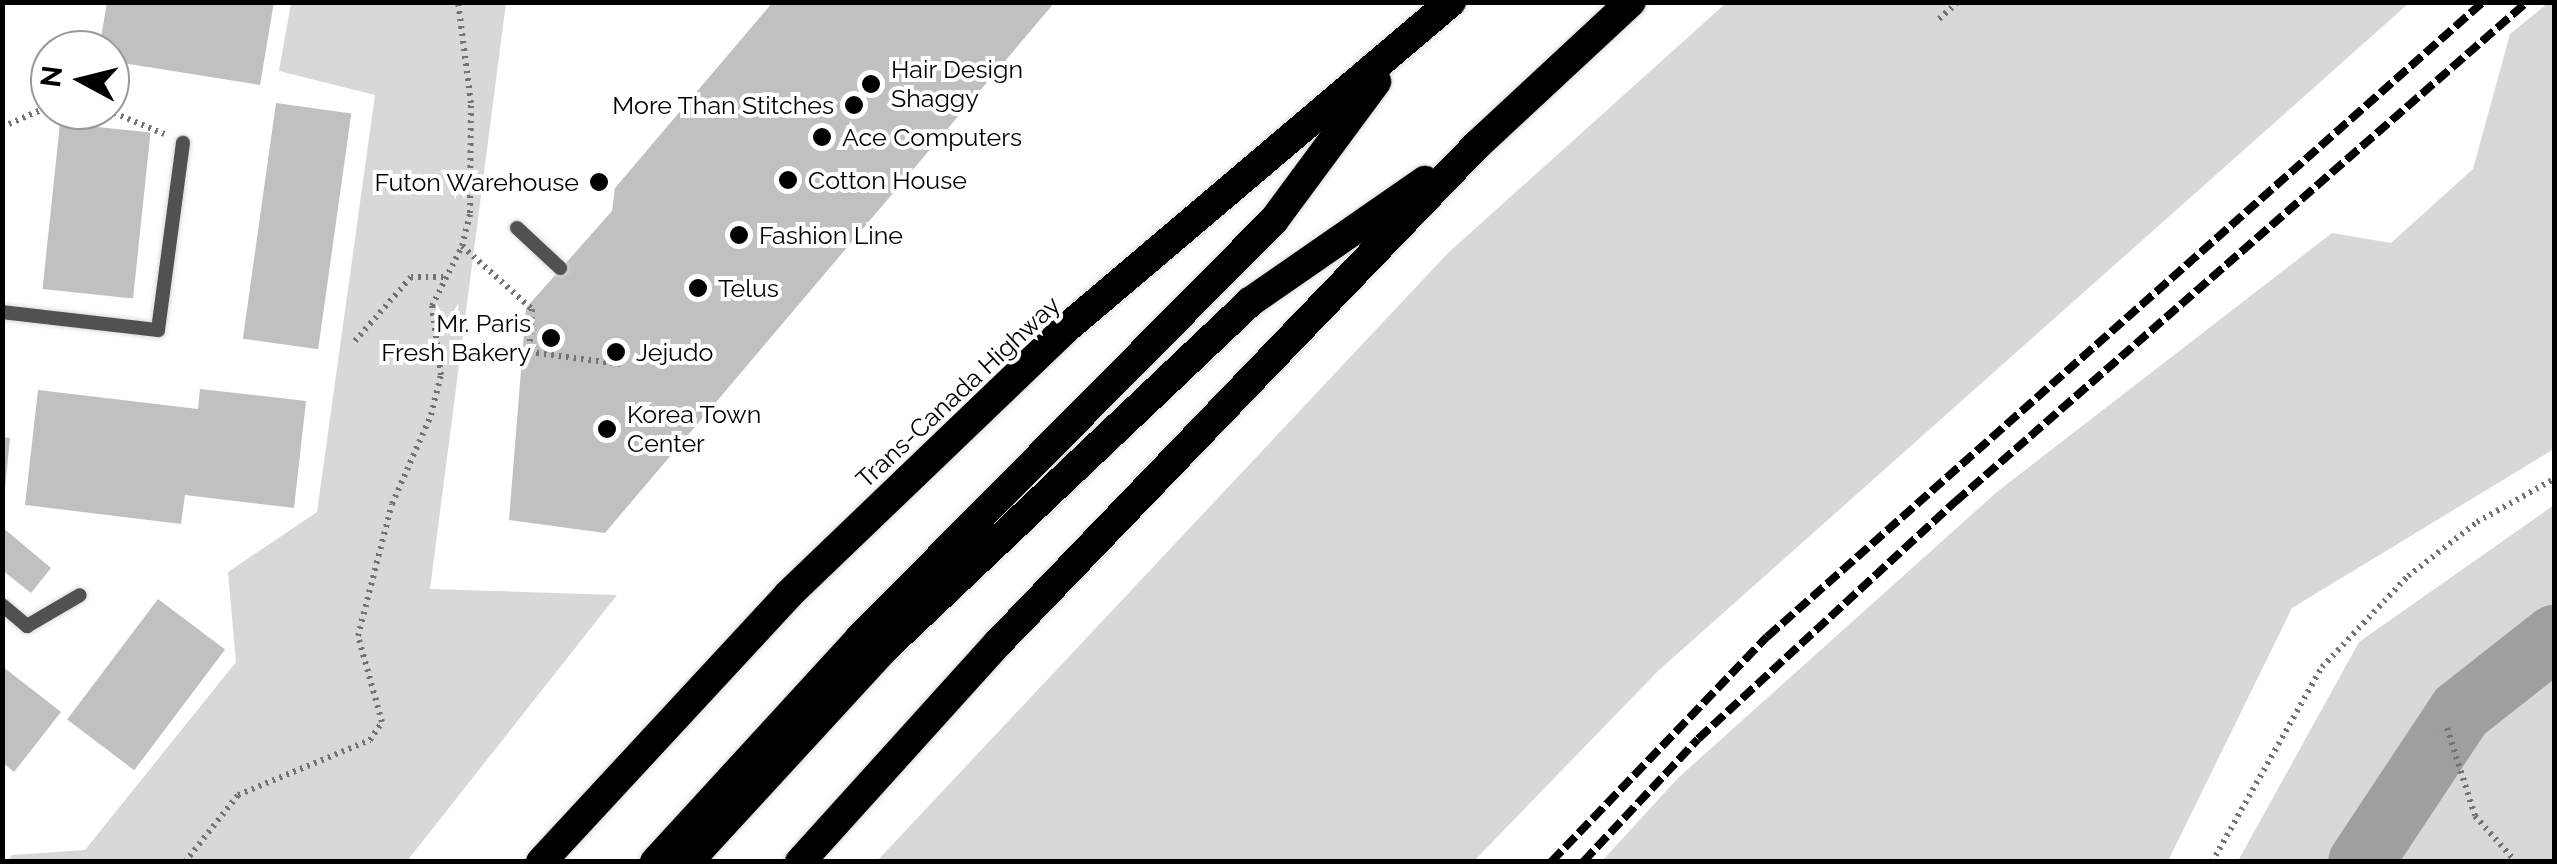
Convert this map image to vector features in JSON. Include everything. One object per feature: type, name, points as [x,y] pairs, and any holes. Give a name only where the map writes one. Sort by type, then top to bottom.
[{"type":"highway","name":"Trans-Canada Highway","points":[[541,862],[789,594],[1048,345],[1451,2]]},
{"type":"highway","points":[[800,862],[999,642],[1477,146],[1631,2]]},
{"type":"highway","points":[[655,862],[860,638],[1274,220],[1408,39]]},
{"type":"highway","points":[[688,862],[886,647],[1250,302],[1477,146]]},
{"type":"lane","points":[[2,312],[158,330],[183,143]]},
{"type":"lane","points":[[517,228],[560,268]]},
{"type":"lane","points":[[2,605],[27,626],[80,594]]},
{"type":"path","points":[[185,862],[238,795],[370,740],[382,722],[358,636],[392,504],[438,388],[432,306],[462,246],[470,212],[471,103],[455,17],[458,2]]},
{"type":"path","points":[[1939,19],[1958,2]]},
{"type":"path","points":[[2,126],[30,114]]},
{"type":"path","points":[[130,120],[183,143]]},
{"type":"path","points":[[462,246],[529,305],[529,352],[620,364]]},
{"type":"path","points":[[354,340],[410,277],[445,276]]},
{"type":"path","points":[[2212,862],[2322,667],[2408,576],[2477,522],[2554,479]]},
{"type":"path","points":[[2448,728],[2475,816],[2516,862]]},
{"type":"shaded area","points":[[291,3],[506,3],[430,589],[617,595],[407,861],[7,861],[12,855],[85,850],[236,662],[228,572],[317,512],[375,95],[279,71]]},
{"type":"shaded area","points":[[1726,3],[2409,3],[1658,671],[1474,861],[877,861],[1448,253]]},
{"type":"shaded area","points":[[2548,3],[2554,3],[2554,449],[2292,608],[2168,861],[1602,861],[1678,778],[1998,491],[2332,233],[2391,243],[2473,169],[2510,34]]},
{"type":"shaded area","points":[[2554,505],[2554,861],[2238,861],[2359,642]]},
{"type":"building","points":[[107,2],[274,2],[260,85],[130,64],[130,30],[102,30]]},
{"type":"building","points":[[773,2],[1055,2],[605,533],[509,520],[526,308],[612,211],[615,188]]},
{"type":"building","points":[[276,103],[351,114],[318,349],[243,339]]},
{"type":"building","points":[[59,130],[151,133],[133,299],[43,289]]},
{"type":"building","points":[[200,389],[306,401],[294,508],[185,495],[181,524],[25,505],[38,390],[198,409]]},
{"type":"building","points":[[2,437],[10,438],[5,489],[2,489]]},
{"type":"building","points":[[2,527],[51,568],[31,593],[2,570]]},
{"type":"building","points":[[158,599],[225,650],[134,770],[67,720]]},
{"type":"building","points":[[2,666],[61,712],[14,772],[2,762]]},
{"type":"waterway","points":[[2360,862],[2460,711],[2554,637]]},
{"type":"railway","points":[[1551,862],[1767,637],[2483,2]]},
{"type":"railway","points":[[1583,862],[1698,739],[1955,502],[2527,2]]},
{"type":"place","name":"Hair Design Shaggy","points":[[871,84]]},
{"type":"place","name":"More Than Stitches","points":[[854,105]]},
{"type":"place","name":"Ace Computers","points":[[822,137]]},
{"type":"place","name":"Cotton House","points":[[788,180]]},
{"type":"place","name":"Futon Warehouse","points":[[599,182]]},
{"type":"place","name":"Fashion Line","points":[[739,235]]},
{"type":"place","name":"Telus","points":[[698,288]]},
{"type":"place","name":"Mr. Paris Fresh Bakery","points":[[551,338]]},
{"type":"place","name":"Jejudo","points":[[616,352]]},
{"type":"place","name":"Korea Town Center","points":[[607,429]]}]
